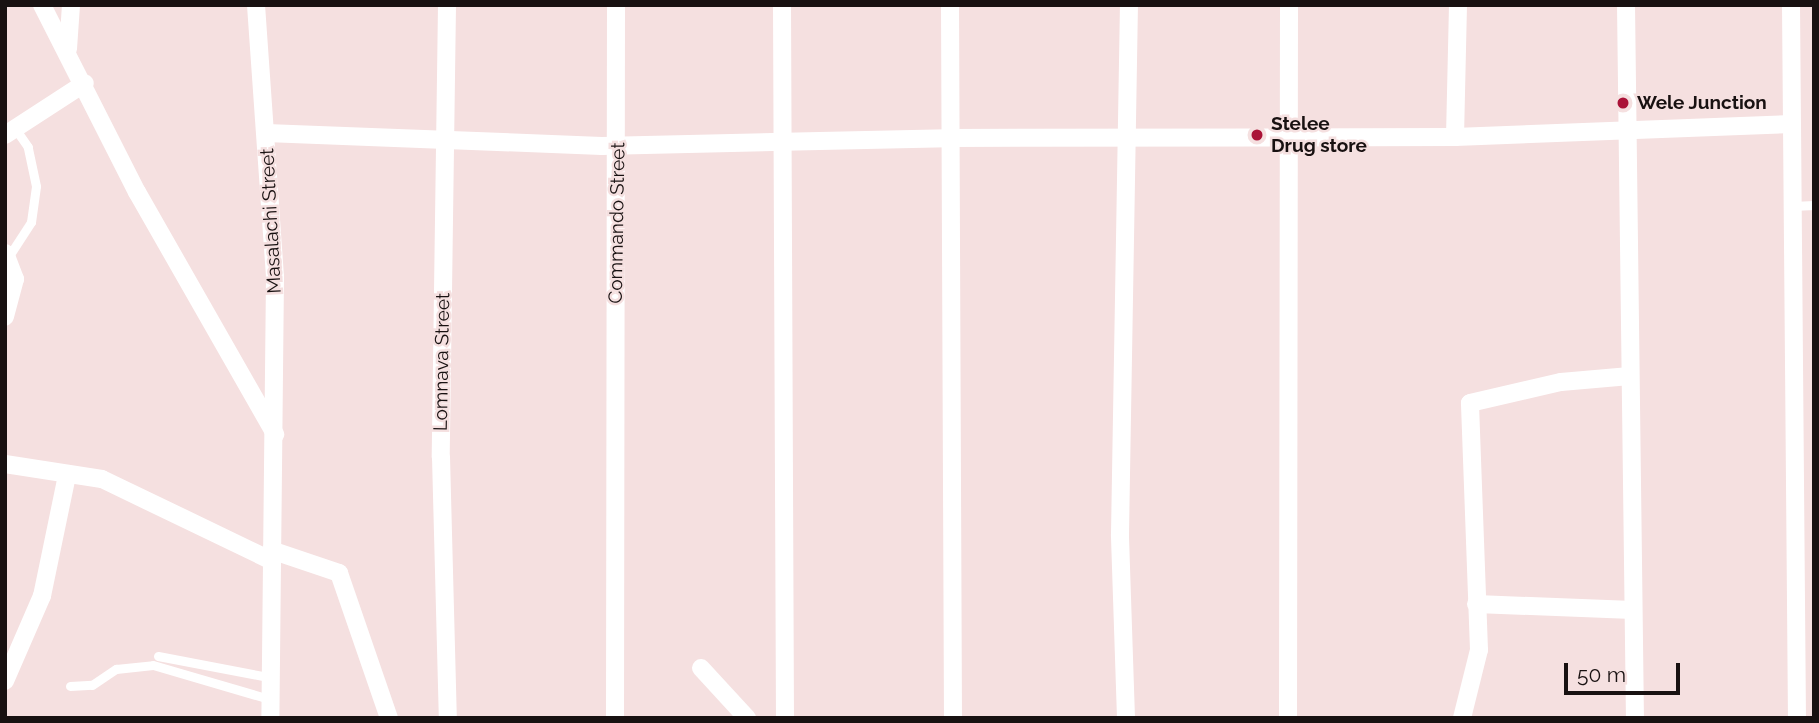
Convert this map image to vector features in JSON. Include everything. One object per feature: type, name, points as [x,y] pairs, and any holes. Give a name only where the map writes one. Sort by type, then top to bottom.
[{"type":"street","points":[[42,5],[68,49],[137,192],[277,437]]},
{"type":"street","points":[[68,49],[71,5]]},
{"type":"street","name":"Masalachi Street","points":[[256,5],[266,133],[277,437],[271,555],[268,677],[270,718]]},
{"type":"street","name":"Lomnava Street","points":[[447,5],[441,457],[448,718]]},
{"type":"street","name":"Commando Street","points":[[615,718],[614,441],[618,146],[616,5]]},
{"type":"street","points":[[782,5],[779,139],[785,718]]},
{"type":"street","points":[[950,5],[947,138],[953,718]]},
{"type":"street","points":[[1126,718],[1120,534],[1129,5]]},
{"type":"street","points":[[1288,718],[1289,5]]},
{"type":"street","points":[[1455,137],[1458,5]]},
{"type":"street","points":[[1626,5],[1635,718]]},
{"type":"street","points":[[1791,5],[1797,718]]},
{"type":"street","points":[[11,133],[85,83]]},
{"type":"street","points":[[266,133],[445,142],[618,146],[779,139],[1455,137],[1792,124]]},
{"type":"street","points":[[5,317],[15,279],[6,256]]},
{"type":"street","points":[[1462,718],[1479,650],[1472,400],[1630,376]]},
{"type":"street","points":[[5,464],[113,483],[271,555],[339,573],[389,718]]},
{"type":"street","points":[[5,681],[42,596],[67,475]]},
{"type":"street","points":[[1476,604],[1633,610]]},
{"type":"street","points":[[701,668],[747,718]]},
{"type":"lane","points":[[6,256],[31,222],[36,186],[29,146],[11,133]]},
{"type":"lane","points":[[1793,206],[1814,205]]},
{"type":"lane","points":[[159,656],[268,677]]},
{"type":"lane","points":[[69,687],[92,685],[116,669],[153,665],[269,699]]},
{"type":"place","name":"Wele Junction","points":[[1623,103]]},
{"type":"place","name":"Stelee Drug store","points":[[1257,135]]}]
